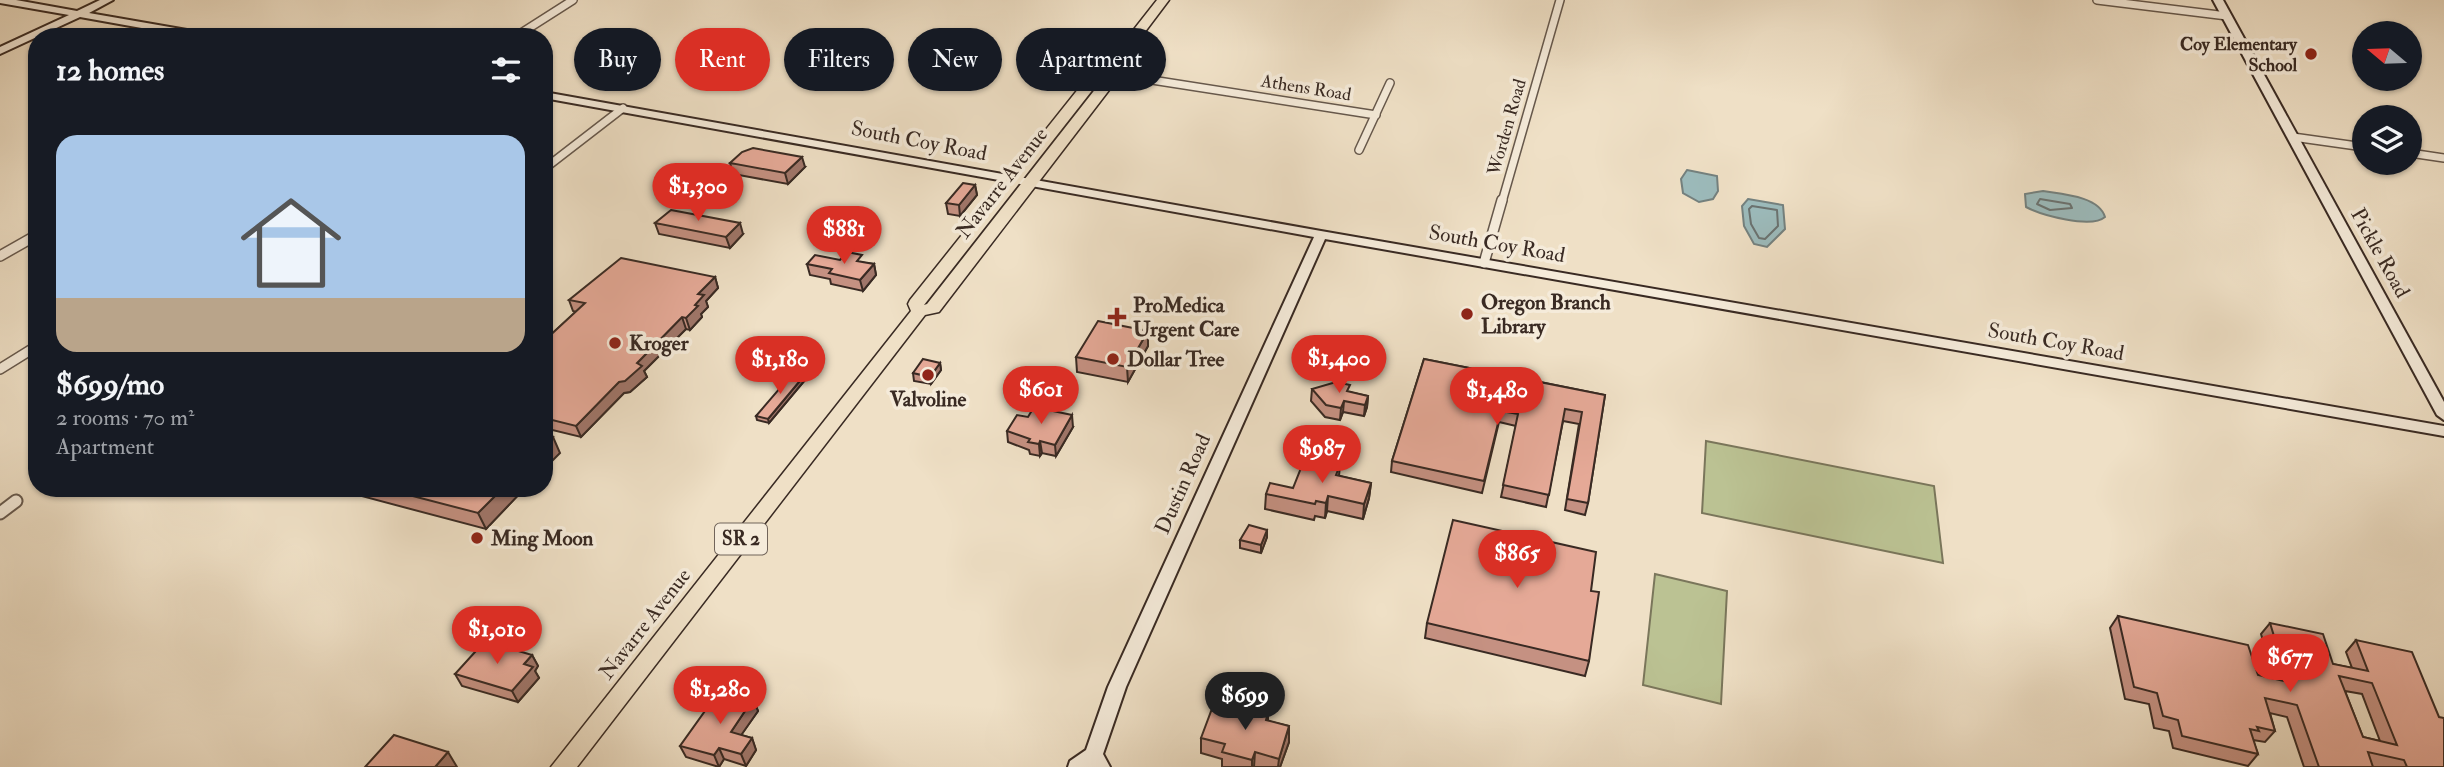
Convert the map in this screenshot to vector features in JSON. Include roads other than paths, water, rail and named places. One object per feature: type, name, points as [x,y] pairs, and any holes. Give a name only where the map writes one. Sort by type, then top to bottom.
[{"type":"highway","name":"Navarre Avenue","points":[[1142,28],[1163,0]]},
{"type":"highway","name":"Navarre Avenue","points":[[563,767],[919,311],[933,308],[1085,91]]},
{"type":"highway","points":[[1091,104],[1094,91]]},
{"type":"highway","name":"Navarre Avenue","points":[[1022,182],[1101,91]]},
{"type":"street","points":[[0,0],[155,28]]},
{"type":"street","points":[[49,28],[108,0]]},
{"type":"street","points":[[529,28],[573,0]]},
{"type":"street","name":"Worden Road","points":[[1484,263],[1560,0]]},
{"type":"street","points":[[2097,0],[2227,16]]},
{"type":"street","name":"Pickle Road","points":[[2218,0],[2444,415]]},
{"type":"street","points":[[0,51],[28,38]]},
{"type":"street","name":"Athens Road","points":[[1166,82],[1376,115]]},
{"type":"street","points":[[1359,150],[1390,83]]},
{"type":"street","name":"South Coy Road","points":[[553,96],[1321,235],[2444,431]]},
{"type":"street","points":[[553,162],[623,108]]},
{"type":"street","points":[[2293,136],[2352,144]]},
{"type":"street","points":[[2422,155],[2444,158]]},
{"type":"street","name":"Dustin Road","points":[[1077,767],[1097,761],[1120,680],[1321,235]]},
{"type":"street","points":[[0,256],[28,240]]},
{"type":"street","points":[[0,369],[28,352]]},
{"type":"street","points":[[0,513],[16,501]]},
{"type":"water","points":[[1687,170],[1717,176],[1718,191],[1713,199],[1699,202],[1683,193],[1681,179]]},
{"type":"water","points":[[2043,191],[2087,200],[2095,204],[2105,217],[2089,222],[2078,221],[2054,217],[2026,207],[2025,194]]},
{"type":"water","points":[[1748,199],[1783,205],[1785,229],[1767,247],[1754,244],[1744,226],[1742,206]]},
{"type":"place","name":"Coy Elementary School","points":[[2311,54]]},
{"type":"place","name":"Oregon Branch Library","points":[[1467,314]]},
{"type":"place","name":"ProMedica Urgent Care","points":[[1117,317]]},
{"type":"place","name":"Kroger","points":[[615,343]]},
{"type":"place","name":"Dollar Tree","points":[[1113,359]]},
{"type":"place","name":"Valvoline","points":[[928,375]]},
{"type":"place","name":"Ming Moon","points":[[477,538]]}]
